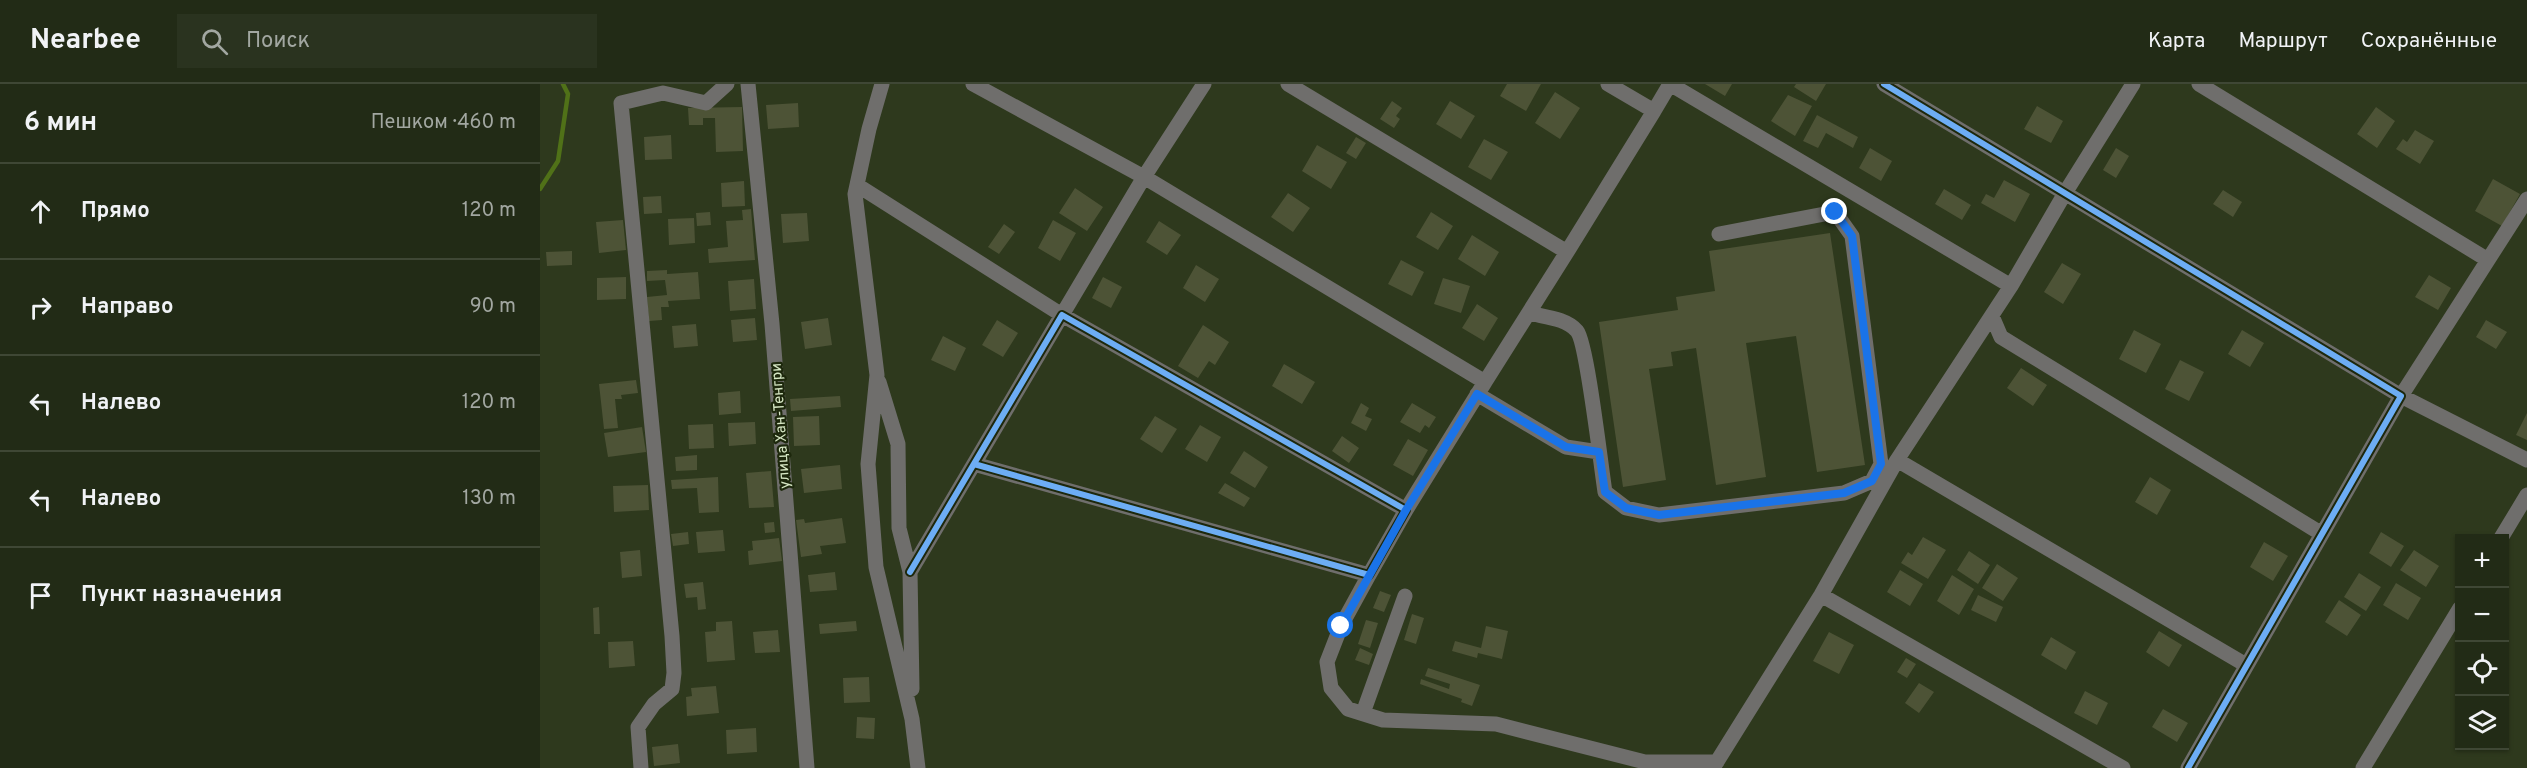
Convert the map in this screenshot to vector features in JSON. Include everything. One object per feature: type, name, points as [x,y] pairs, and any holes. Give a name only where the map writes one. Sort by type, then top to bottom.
[{"type":"street","points":[[641,768],[638,727],[654,704],[672,689],[674,673],[621,103],[663,93],[706,103],[727,84]]},
{"type":"street","name":"улица Хан-Тенгри","points":[[748,84],[772,324],[807,768]]},
{"type":"street","points":[[882,84],[869,129],[855,194],[877,375],[898,444],[899,528],[910,572],[912,719],[918,768]]},
{"type":"street","points":[[973,84],[1144,177],[1481,388],[1566,447],[1599,452]]},
{"type":"street","points":[[910,572],[1144,177],[1204,84]]},
{"type":"street","points":[[1288,84],[1568,252]]},
{"type":"street","points":[[1608,84],[1654,111]]},
{"type":"street","points":[[2011,286],[1670,84],[1368,575],[1341,626],[1327,662],[1331,688],[1348,709],[1383,720],[1497,724],[1646,762],[1715,765],[1821,595],[1897,460],[2011,286],[2065,193],[2133,84]]},
{"type":"street","points":[[1884,84],[2401,396],[2527,459]]},
{"type":"street","points":[[2199,84],[2488,260]]},
{"type":"street","points":[[857,184],[1062,315],[1406,510]]},
{"type":"street","points":[[2188,768],[2401,396],[2527,199]]},
{"type":"street","points":[[1529,313],[1564,322],[1577,331],[1584,355],[1605,492],[1626,508],[1659,515],[1844,493],[1872,481],[1881,464],[1852,236],[1844,222],[1835,212],[1719,234]]},
{"type":"street","points":[[1992,316],[2001,337],[2322,534]]},
{"type":"street","points":[[877,375],[868,464],[876,567],[912,719]]},
{"type":"street","points":[[1897,460],[2246,665]]},
{"type":"street","points":[[974,464],[1368,575]]},
{"type":"street","points":[[2503,534],[2527,495]]},
{"type":"street","points":[[1821,595],[2123,768]]},
{"type":"street","points":[[1363,713],[1405,596]]},
{"type":"street","points":[[2363,768],[2455,616]]},
{"type":"building","points":[[1507,84],[1541,84],[1526,111],[1500,96]]},
{"type":"building","points":[[1705,84],[1732,84],[1725,96]]},
{"type":"building","points":[[1796,84],[1826,84],[1816,101],[1794,87]]},
{"type":"building","points":[[1555,92],[1580,108],[1560,139],[1535,123]]},
{"type":"building","points":[[1788,95],[1812,106],[1795,136],[1771,121]]},
{"type":"building","points":[[1392,101],[1402,108],[1396,116],[1400,119],[1394,128],[1380,119]]},
{"type":"building","points":[[1450,101],[1475,116],[1461,139],[1436,124]]},
{"type":"building","points":[[798,103],[799,127],[768,129],[766,105]]},
{"type":"building","points":[[2037,106],[2063,121],[2051,143],[2024,129]]},
{"type":"building","points":[[742,107],[743,151],[716,152],[715,118],[703,118],[703,125],[689,125],[688,108]]},
{"type":"building","points":[[2376,107],[2395,121],[2377,148],[2357,134]]},
{"type":"building","points":[[1817,115],[1858,137],[1853,148],[1826,133],[1818,148],[1803,141]]},
{"type":"building","points":[[2415,130],[2434,141],[2420,164],[2396,149],[2403,139],[2407,142]]},
{"type":"building","points":[[671,135],[672,159],[645,160],[644,137]]},
{"type":"building","points":[[1356,137],[1366,143],[1356,159],[1346,153]]},
{"type":"building","points":[[1484,139],[1508,152],[1491,180],[1468,167]]},
{"type":"building","points":[[1317,145],[1347,162],[1331,189],[1302,171]]},
{"type":"building","points":[[1870,148],[1892,161],[1881,181],[1859,168]]},
{"type":"building","points":[[2116,148],[2129,156],[2116,178],[2103,170]]},
{"type":"building","points":[[2493,179],[2520,194],[2502,226],[2475,211]]},
{"type":"building","points":[[2004,180],[2030,194],[2015,222],[1981,203],[1986,194],[1994,198]]},
{"type":"building","points":[[744,181],[745,206],[722,207],[721,183]]},
{"type":"building","points":[[1075,188],[1103,207],[1087,231],[1059,213]]},
{"type":"building","points":[[1944,189],[1971,205],[1962,220],[1935,204]]},
{"type":"building","points":[[2223,190],[2242,202],[2233,217],[2213,204]]},
{"type":"building","points":[[1288,193],[1310,208],[1293,232],[1271,217]]},
{"type":"building","points":[[661,196],[662,213],[644,214],[643,197]]},
{"type":"building","points":[[751,209],[755,260],[709,263],[708,249],[728,247],[726,221],[743,220],[742,210]]},
{"type":"building","points":[[710,212],[711,225],[697,226],[696,213]]},
{"type":"building","points":[[1431,212],[1453,226],[1438,250],[1416,237]]},
{"type":"building","points":[[807,213],[809,241],[783,243],[781,214]]},
{"type":"building","points":[[694,218],[695,243],[669,245],[668,219]]},
{"type":"building","points":[[623,220],[626,250],[599,253],[596,222]]},
{"type":"building","points":[[1053,220],[1076,233],[1060,261],[1038,248]]},
{"type":"building","points":[[1159,221],[1181,235],[1167,255],[1146,242]]},
{"type":"building","points":[[1004,224],[1015,232],[999,254],[988,247]]},
{"type":"building","points":[[1830,233],[1865,465],[1817,472],[1796,336],[1746,343],[1766,477],[1716,485],[1696,348],[1671,352],[1673,366],[1649,369],[1666,480],[1623,487],[1599,322],[1678,310],[1676,297],[1715,291],[1709,251]]},
{"type":"building","points":[[1472,235],[1499,252],[1485,276],[1458,259]]},
{"type":"building","points":[[572,251],[572,265],[547,266],[546,252]]},
{"type":"building","points":[[1401,260],[1424,272],[1412,296],[1388,284]]},
{"type":"building","points":[[2062,263],[2081,274],[2063,304],[2044,292]]},
{"type":"building","points":[[1196,265],[1219,279],[1205,302],[1183,288]]},
{"type":"building","points":[[667,270],[667,274],[698,272],[700,299],[668,301],[669,307],[661,307],[662,320],[649,321],[647,297],[667,295],[665,280],[647,281],[647,271]]},
{"type":"building","points":[[2429,275],[2451,288],[2438,310],[2415,297]]},
{"type":"building","points":[[626,277],[626,299],[597,300],[597,278]]},
{"type":"building","points":[[1103,277],[1122,287],[1111,308],[1092,298]]},
{"type":"building","points":[[1443,278],[1470,286],[1461,313],[1434,304]]},
{"type":"building","points":[[754,279],[756,309],[730,311],[728,281]]},
{"type":"building","points":[[1477,304],[1498,318],[1484,341],[1462,328]]},
{"type":"building","points":[[755,318],[757,340],[733,342],[731,320]]},
{"type":"building","points":[[828,318],[832,345],[805,349],[801,322]]},
{"type":"building","points":[[997,320],[1018,333],[1003,357],[982,345]]},
{"type":"building","points":[[2486,320],[2507,332],[2496,349],[2476,337]]},
{"type":"building","points":[[696,324],[698,346],[674,348],[672,326]]},
{"type":"building","points":[[1203,325],[1229,342],[1215,365],[1209,361],[1198,378],[1178,366]]},
{"type":"building","points":[[2134,330],[2161,344],[2146,373],[2119,359]]},
{"type":"building","points":[[2242,330],[2264,343],[2250,367],[2228,354]]},
{"type":"building","points":[[943,336],[966,348],[955,371],[931,360]]},
{"type":"building","points":[[2180,360],[2204,372],[2189,401],[2165,389]]},
{"type":"building","points":[[1284,364],[1315,382],[1302,404],[1272,386]]},
{"type":"building","points":[[2021,368],[2047,385],[2033,406],[2007,388]]},
{"type":"building","points":[[636,380],[638,393],[621,395],[622,399],[615,399],[618,428],[604,429],[599,384]]},
{"type":"building","points":[[740,391],[741,413],[719,415],[718,393]]},
{"type":"building","points":[[840,396],[841,407],[791,411],[790,399]]},
{"type":"building","points":[[1361,403],[1369,408],[1365,416],[1372,419],[1366,431],[1351,423]]},
{"type":"building","points":[[1412,403],[1436,417],[1429,428],[1425,425],[1420,433],[1400,422]]},
{"type":"building","points":[[2527,413],[2527,440],[2516,435]]},
{"type":"building","points":[[819,416],[820,445],[794,446],[793,417]]},
{"type":"building","points":[[1155,416],[1177,429],[1162,453],[1140,439]]},
{"type":"building","points":[[755,422],[756,444],[729,446],[728,423]]},
{"type":"building","points":[[713,424],[714,448],[689,449],[688,425]]},
{"type":"building","points":[[1200,425],[1221,437],[1207,462],[1185,449]]},
{"type":"building","points":[[642,427],[646,452],[608,457],[604,433]]},
{"type":"building","points":[[1342,436],[1359,448],[1349,463],[1332,451]]},
{"type":"building","points":[[1408,439],[1428,450],[1413,476],[1393,465]]},
{"type":"building","points":[[1244,451],[1268,467],[1255,488],[1230,473]]},
{"type":"building","points":[[697,455],[697,470],[676,471],[675,457]]},
{"type":"building","points":[[840,465],[842,489],[804,493],[801,469]]},
{"type":"building","points":[[771,471],[774,507],[749,508],[746,473]]},
{"type":"building","points":[[718,477],[719,512],[699,513],[697,488],[672,489],[671,480]]},
{"type":"building","points":[[2150,477],[2171,490],[2157,515],[2135,502]]},
{"type":"building","points":[[1225,483],[1250,498],[1244,507],[1218,493]]},
{"type":"building","points":[[648,485],[649,510],[614,512],[613,486]]},
{"type":"building","points":[[842,518],[846,543],[820,546],[822,554],[801,557],[796,520],[804,519],[805,523]]},
{"type":"building","points":[[774,522],[775,532],[765,533],[764,523]]},
{"type":"building","points":[[723,530],[725,551],[698,553],[696,532]]},
{"type":"building","points":[[688,532],[689,544],[673,546],[671,534]]},
{"type":"building","points":[[2381,532],[2404,546],[2391,567],[2369,553]]},
{"type":"building","points":[[1923,537],[1946,550],[1928,579],[1901,563],[1908,552],[1912,555]]},
{"type":"building","points":[[779,538],[782,561],[749,565],[748,551],[753,550],[752,541]]},
{"type":"building","points":[[2264,542],[2288,556],[2273,581],[2250,567]]},
{"type":"building","points":[[640,550],[642,576],[622,578],[620,552]]},
{"type":"building","points":[[2414,550],[2439,566],[2426,587],[2400,570]]},
{"type":"building","points":[[1969,551],[1990,565],[1978,584],[1957,570]]},
{"type":"building","points":[[1997,564],[2018,578],[2003,601],[1982,588]]},
{"type":"building","points":[[1900,570],[1923,584],[1910,606],[1887,592]]},
{"type":"building","points":[[835,572],[837,590],[810,592],[808,575]]},
{"type":"building","points":[[2359,573],[2381,587],[2366,611],[2344,597]]},
{"type":"building","points":[[1952,575],[1974,589],[1959,615],[1937,601]]},
{"type":"building","points":[[703,582],[706,609],[698,610],[697,597],[686,598],[684,584]]},
{"type":"building","points":[[2396,583],[2421,598],[2408,620],[2383,605]]},
{"type":"building","points":[[1380,591],[1391,595],[1384,612],[1373,608]]},
{"type":"building","points":[[1978,595],[2003,607],[1996,622],[1971,610]]},
{"type":"building","points":[[2339,600],[2361,615],[2347,636],[2325,622]]},
{"type":"building","points":[[599,607],[600,634],[594,634],[593,608]]},
{"type":"building","points":[[1412,614],[1424,618],[1416,644],[1404,640]]},
{"type":"building","points":[[1366,620],[1378,623],[1370,648],[1358,644]]},
{"type":"building","points":[[732,621],[735,660],[707,662],[705,632],[716,631],[716,622]]},
{"type":"building","points":[[856,621],[857,631],[820,634],[819,624]]},
{"type":"building","points":[[1486,626],[1508,631],[1502,659],[1478,653],[1477,658],[1452,651],[1455,641],[1481,648]]},
{"type":"building","points":[[778,630],[780,652],[755,653],[753,632]]},
{"type":"building","points":[[2159,631],[2182,645],[2169,667],[2146,652]]},
{"type":"building","points":[[1829,632],[1854,645],[1839,674],[1813,661]]},
{"type":"building","points":[[2051,637],[2076,652],[2066,670],[2041,655]]},
{"type":"building","points":[[633,641],[635,666],[609,668],[608,642]]},
{"type":"building","points":[[1360,648],[1373,654],[1369,665],[1355,660]]},
{"type":"building","points":[[1906,658],[1916,664],[1907,678],[1897,672]]},
{"type":"building","points":[[1428,668],[1480,685],[1472,706],[1461,702],[1462,699],[1420,684],[1421,679],[1449,689],[1450,684],[1425,676]]},
{"type":"building","points":[[869,677],[870,702],[844,703],[843,678]]},
{"type":"building","points":[[1919,683],[1934,692],[1919,713],[1905,703]]},
{"type":"building","points":[[716,686],[719,713],[687,716],[686,697],[692,696],[691,688]]},
{"type":"building","points":[[2085,691],[2108,703],[2097,725],[2074,713]]},
{"type":"building","points":[[2163,709],[2188,723],[2177,742],[2152,727]]},
{"type":"building","points":[[857,717],[875,718],[874,739],[856,738]]},
{"type":"building","points":[[756,728],[757,752],[727,754],[726,730]]},
{"type":"building","points":[[678,744],[680,763],[654,766],[652,747]]},
{"type":"waterway","points":[[540,189],[558,161],[568,94],[563,84]]},
{"type":"cycle path","points":[[1884,84],[2401,396],[2188,768]]},
{"type":"cycle path","points":[[910,572],[1062,315],[1406,510],[1369,575],[974,464]]},
{"type":"route","points":[[1341,626],[1406,510],[1477,394],[1566,447],[1599,452],[1605,492],[1626,508],[1659,515],[1844,493],[1872,481],[1881,464],[1852,236],[1835,212]]}]
